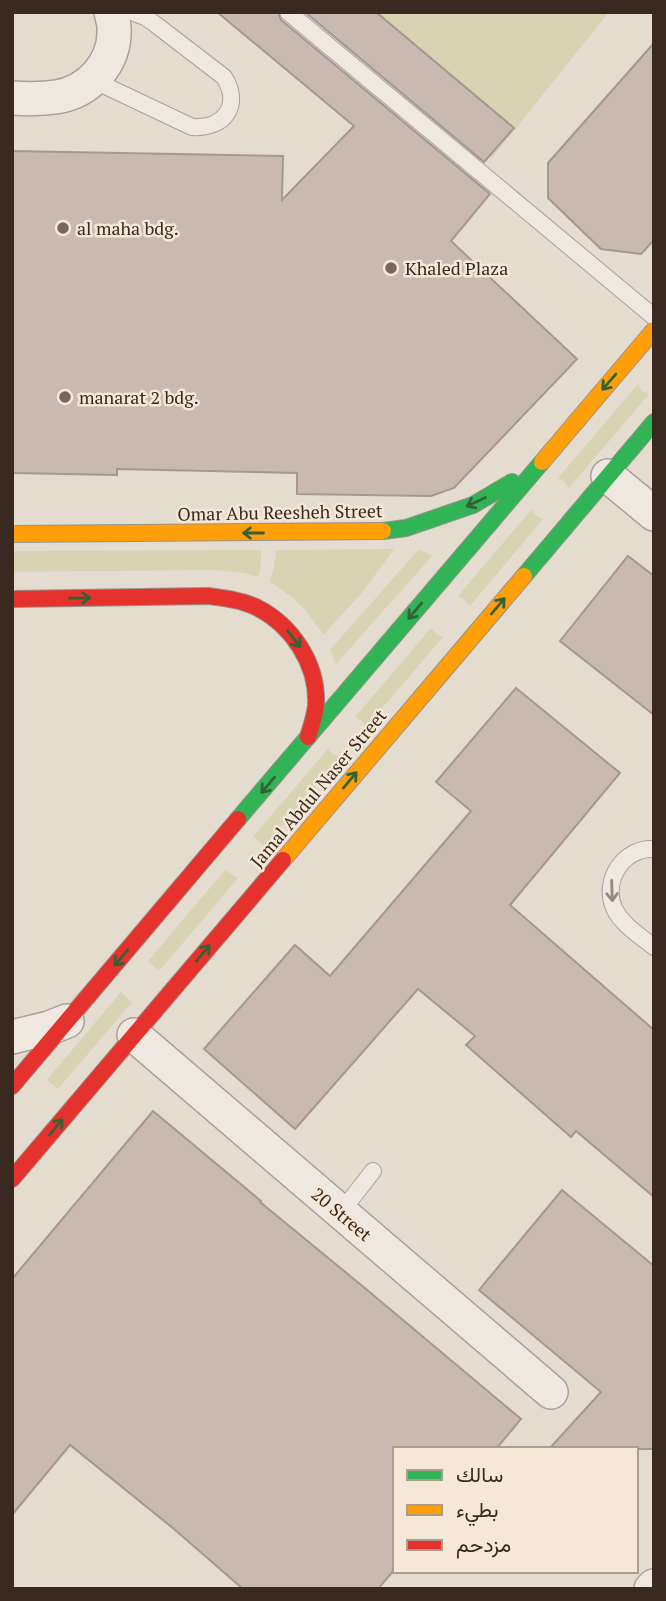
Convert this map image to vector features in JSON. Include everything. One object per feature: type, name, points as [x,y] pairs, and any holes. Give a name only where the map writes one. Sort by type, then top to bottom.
[{"type":"street","points":[[25,99],[57,97],[76,92],[93,80],[106,65],[113,48],[114,28],[111,12]]},
{"type":"street","points":[[12,1086],[654,330]]},
{"type":"street","name":"Jamal Abdul Naser Street","points":[[12,1179],[654,422]]},
{"type":"street","name":"Omar Abu Reesheh Street","points":[[12,534],[340,533],[406,528],[473,505],[535,468]]},
{"type":"street","points":[[608,475],[654,514]]},
{"type":"street","points":[[12,599],[208,596],[232,599],[256,607],[276,619],[294,637],[307,657],[315,683],[316,708],[309,737]]},
{"type":"street","points":[[12,1037],[68,1021]]},
{"type":"street","name":"20 Street","points":[[134,1035],[551,1392]]},
{"type":"lane","points":[[93,80],[192,127],[214,125],[229,109],[230,86],[224,77],[155,24],[132,12]]},
{"type":"lane","points":[[288,12],[654,317]]},
{"type":"lane","points":[[654,849],[632,853],[620,863],[612,877],[610,892],[613,907],[622,920],[654,947]]},
{"type":"lane","points":[[341,1212],[373,1171]]},
{"type":"shaded area","points":[[324,12],[609,12],[492,158]]},
{"type":"shaded area","points":[[638,384],[642,391],[649,394],[569,488],[558,478]]},
{"type":"shaded area","points":[[531,510],[543,519],[470,606],[458,596]]},
{"type":"shaded area","points":[[394,549],[361,594],[323,635],[300,605],[270,582],[276,550]]},
{"type":"shaded area","points":[[419,549],[432,556],[336,664],[330,650]]},
{"type":"shaded area","points":[[261,550],[258,577],[214,570],[12,572],[12,551]]},
{"type":"shaded area","points":[[431,628],[443,637],[366,727],[355,717]]},
{"type":"shaded area","points":[[328,749],[340,758],[264,848],[253,837]]},
{"type":"shaded area","points":[[226,869],[238,878],[159,971],[148,961]]},
{"type":"shaded area","points":[[121,992],[132,1002],[58,1089],[47,1080]]},
{"type":"building","points":[[217,12],[278,12],[281,20],[490,194],[451,241],[577,359],[454,488],[431,496],[297,494],[297,473],[117,469],[117,475],[12,473],[12,151],[283,156],[282,200],[354,126]]},
{"type":"building","points":[[305,12],[376,12],[514,128],[484,162]]},
{"type":"building","points":[[654,43],[654,240],[641,254],[601,249],[548,198],[548,163]]},
{"type":"building","points":[[628,556],[654,576],[654,715],[560,641]]},
{"type":"building","points":[[516,688],[620,773],[510,905],[654,1030],[654,1197],[576,1131],[571,1137],[466,1045],[475,1036],[418,989],[295,1129],[204,1049],[295,945],[330,976],[471,811],[436,782]]},
{"type":"building","points":[[153,1111],[521,1419],[498,1447],[393,1447],[393,1571],[378,1589],[243,1589],[70,1445],[12,1515],[12,1279]]},
{"type":"building","points":[[562,1190],[654,1266],[654,1449],[551,1447],[601,1392],[479,1290]]},
{"type":"traffic: fast","points":[[524,576],[654,422]]},
{"type":"traffic: fast","points":[[238,819],[542,462]]},
{"type":"traffic: fast","points":[[383,531],[406,528],[473,505],[512,482]]},
{"type":"traffic: slow","points":[[542,462],[654,330]]},
{"type":"traffic: slow","points":[[12,534],[383,531]]},
{"type":"traffic: slow","points":[[283,860],[524,576]]},
{"type":"traffic: jam","points":[[12,599],[208,596],[256,607],[281,624],[291,635],[300,647],[313,675],[316,705],[308,737]]},
{"type":"traffic: jam","points":[[12,1086],[238,819]]},
{"type":"traffic: jam","points":[[12,1179],[283,860]]},
{"type":"place","name":"al maha bdg.","points":[[63,228]]},
{"type":"place","name":"Khaled Plaza","points":[[391,268]]},
{"type":"place","name":"manarat 2 bdg.","points":[[65,397]]}]
